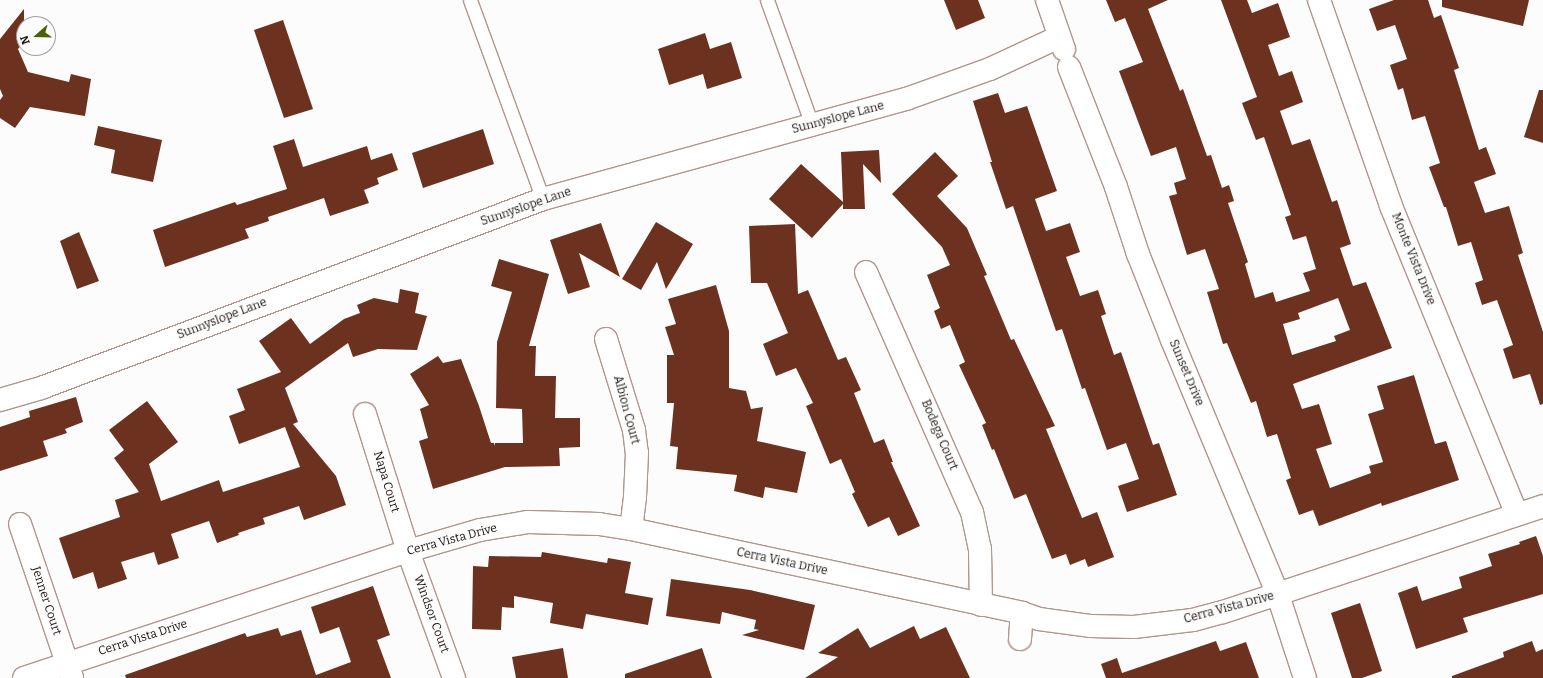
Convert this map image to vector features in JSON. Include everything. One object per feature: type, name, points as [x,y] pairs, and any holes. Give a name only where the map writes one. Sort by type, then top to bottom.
[{"type":"street","name":"Sunset Drive","points":[[1047,0],[1064,51],[1116,187],[1138,254],[1278,595],[1305,678]]},
{"type":"street","name":"Monte Vista Drive","points":[[1319,0],[1391,206],[1517,514]]},
{"type":"street","name":"Sunnyslope Lane","points":[[0,400],[41,388],[543,199],[906,99],[990,69],[1064,51]]},
{"type":"street","name":"Bodega Court","points":[[866,272],[972,512],[980,549],[981,605]]},
{"type":"street","name":"Albion Court","points":[[606,339],[634,430],[637,453],[636,497],[631,529]]},
{"type":"street","name":"Napa Court","points":[[365,414],[408,551]]},
{"type":"street","name":"Cerra Vista Drive","points":[[24,678],[69,670],[408,551],[480,530],[528,522],[599,524],[631,529],[1022,614],[1039,619],[1090,626],[1134,627],[1193,620],[1278,595],[1543,506]]},
{"type":"street","name":"Jenner Court","points":[[20,524],[69,670]]},
{"type":"street","name":"Windsor Court","points":[[408,551],[454,678]]},
{"type":"street","points":[[1020,639],[1022,614]]},
{"type":"lane","points":[[470,0],[543,199]]},
{"type":"lane","points":[[767,0],[812,125]]},
{"type":"building","points":[[944,0],[978,0],[985,18],[956,30]]},
{"type":"building","points":[[1106,0],[1168,0],[1148,9],[1180,91],[1183,89],[1207,156],[1211,155],[1222,188],[1229,185],[1234,201],[1228,203],[1248,262],[1245,264],[1255,298],[1273,292],[1276,302],[1310,291],[1303,273],[1316,269],[1306,236],[1293,240],[1285,217],[1291,215],[1264,137],[1256,140],[1242,103],[1257,97],[1221,0],[1247,0],[1252,13],[1278,3],[1290,37],[1268,45],[1279,76],[1292,71],[1303,102],[1280,111],[1292,145],[1310,139],[1332,202],[1337,200],[1351,244],[1340,248],[1353,286],[1366,282],[1392,348],[1293,384],[1302,409],[1319,404],[1332,444],[1316,449],[1330,488],[1371,473],[1369,466],[1383,462],[1368,414],[1384,409],[1377,386],[1414,375],[1435,444],[1446,441],[1459,480],[1382,506],[1381,503],[1319,526],[1313,510],[1299,515],[1286,480],[1291,478],[1277,434],[1267,437],[1256,401],[1251,403],[1227,343],[1223,344],[1207,292],[1219,289],[1205,249],[1187,255],[1169,196],[1177,194],[1174,183],[1186,179],[1176,147],[1151,156],[1119,71],[1143,62],[1125,18],[1115,22]],"holes":[[[1338,298],[1350,330],[1334,336],[1336,341],[1292,355],[1283,324],[1300,319],[1298,313]]]},
{"type":"building","points":[[1394,0],[1428,0],[1434,18],[1441,15],[1459,68],[1454,70],[1479,150],[1486,147],[1496,174],[1474,182],[1485,213],[1509,206],[1523,253],[1518,255],[1543,332],[1543,404],[1540,405],[1530,374],[1513,379],[1503,349],[1513,345],[1497,300],[1482,305],[1475,283],[1483,280],[1471,242],[1458,246],[1446,207],[1444,207],[1429,167],[1440,163],[1425,116],[1412,120],[1403,88],[1398,90],[1390,65],[1407,59],[1395,25],[1377,31],[1369,9]]},
{"type":"building","points":[[1442,0],[1529,0],[1523,26],[1442,7]]},
{"type":"building","points":[[24,9],[24,16],[18,16]]},
{"type":"building","points":[[16,19],[16,56],[21,56],[28,72],[69,82],[71,74],[91,79],[85,116],[30,107],[15,128],[0,118],[0,100],[3,96],[0,89],[0,39]]},
{"type":"building","points":[[283,20],[313,109],[284,118],[254,30]]},
{"type":"building","points":[[705,33],[710,49],[731,42],[742,78],[707,89],[703,74],[669,85],[658,49]]},
{"type":"building","points":[[1539,90],[1543,90],[1543,143],[1524,137]]},
{"type":"building","points":[[998,93],[1005,113],[1027,106],[1057,191],[1035,199],[1046,231],[1070,223],[1080,252],[1066,257],[1080,296],[1098,290],[1106,314],[1101,316],[1114,355],[1121,352],[1153,445],[1159,443],[1177,495],[1127,512],[1118,486],[1139,479],[1126,443],[1107,450],[1085,388],[1082,389],[1062,329],[1056,331],[1013,206],[1006,209],[990,162],[992,162],[973,101]]},
{"type":"building","points":[[98,126],[162,140],[153,182],[111,173],[115,150],[94,145]]},
{"type":"building","points":[[483,129],[494,164],[423,188],[412,153]]},
{"type":"building","points":[[294,139],[303,167],[367,146],[371,160],[392,153],[398,170],[377,178],[379,184],[364,190],[369,203],[330,216],[324,198],[268,217],[269,221],[245,229],[249,238],[165,267],[153,230],[235,202],[237,205],[287,189],[273,146]]},
{"type":"building","points":[[879,150],[881,183],[863,164],[865,209],[843,209],[843,204],[812,238],[769,199],[801,164],[843,202],[841,152]]},
{"type":"building","points":[[935,152],[958,176],[937,196],[967,228],[987,275],[984,276],[1011,340],[1014,339],[1055,426],[1046,429],[1082,518],[1097,512],[1114,557],[1088,567],[1085,559],[1070,565],[1066,554],[1052,559],[1026,494],[1014,499],[994,449],[992,450],[982,425],[986,423],[959,365],[965,362],[950,325],[941,329],[934,311],[940,308],[927,275],[950,265],[942,247],[892,194]]},
{"type":"building","points":[[656,222],[693,244],[666,289],[657,262],[641,290],[622,279]]},
{"type":"building","points":[[601,223],[620,277],[579,253],[590,287],[568,294],[550,240]]},
{"type":"building","points":[[795,224],[798,294],[808,290],[838,360],[846,357],[861,390],[854,393],[874,443],[884,439],[893,462],[891,462],[920,526],[898,536],[889,517],[868,527],[852,494],[855,492],[841,459],[830,464],[806,406],[813,403],[796,368],[776,376],[763,344],[788,333],[767,283],[751,283],[749,226]]},
{"type":"building","points":[[79,232],[99,281],[77,289],[60,241]]},
{"type":"building","points":[[499,259],[549,274],[529,346],[536,346],[535,376],[556,376],[555,418],[580,418],[580,447],[559,448],[560,466],[505,467],[433,489],[419,441],[428,438],[420,409],[429,405],[410,374],[438,356],[443,363],[461,359],[491,443],[494,443],[495,446],[495,443],[523,443],[522,409],[496,408],[497,342],[512,292],[491,286]]},
{"type":"building","points":[[716,285],[729,331],[729,388],[746,391],[751,409],[763,407],[757,441],[806,452],[797,493],[765,487],[763,498],[734,491],[737,475],[676,469],[678,447],[670,446],[674,403],[667,403],[667,355],[674,355],[665,327],[676,324],[668,299]]},
{"type":"building","points":[[400,289],[419,293],[415,313],[427,316],[417,350],[378,349],[353,357],[348,343],[285,388],[298,422],[293,424],[336,476],[346,505],[304,520],[299,506],[263,518],[265,524],[238,533],[239,535],[217,543],[209,521],[171,534],[179,558],[158,565],[154,552],[121,562],[127,579],[98,589],[93,572],[73,579],[59,538],[120,517],[115,500],[139,492],[114,458],[124,450],[109,430],[147,401],[178,442],[149,464],[161,501],[219,480],[223,492],[300,467],[285,427],[239,444],[229,416],[245,410],[237,389],[281,372],[259,341],[291,318],[310,344],[344,319],[360,313],[357,305],[374,298],[398,303]]},
{"type":"building","points":[[76,397],[83,422],[65,429],[67,433],[43,441],[48,456],[0,471],[0,427],[30,417],[29,411]]},
{"type":"building","points":[[1536,536],[1543,556],[1543,594],[1463,618],[1468,632],[1416,649],[1398,593],[1417,586],[1422,601],[1462,588],[1459,577],[1492,566],[1488,554],[1520,544],[1519,542]]},
{"type":"building","points":[[542,552],[607,563],[608,558],[631,562],[625,593],[653,598],[648,625],[586,614],[583,629],[550,623],[553,603],[514,596],[514,608],[502,607],[501,630],[472,629],[473,566],[488,567],[489,556],[541,557]]},
{"type":"building","points":[[671,579],[750,590],[815,605],[804,650],[742,635],[759,630],[754,629],[756,620],[722,612],[720,624],[666,616]]},
{"type":"building","points":[[373,586],[390,635],[377,640],[391,678],[126,678],[125,675],[245,633],[247,637],[278,628],[281,636],[301,630],[316,675],[351,662],[339,627],[320,634],[311,607]]},
{"type":"building","points":[[1360,603],[1382,671],[1362,678],[1352,678],[1331,613]]},
{"type":"building","points":[[914,626],[920,639],[946,627],[970,678],[805,678],[838,657],[818,653],[858,628],[870,648]]},
{"type":"building","points":[[1216,641],[1220,651],[1246,642],[1259,678],[1106,678],[1101,664],[1117,658],[1122,673]]},
{"type":"building","points":[[1532,641],[1536,652],[1543,649],[1543,678],[1452,678],[1452,676],[1504,657],[1503,652]]},
{"type":"building","points":[[563,648],[568,678],[516,678],[512,657]]},
{"type":"building","points":[[702,648],[712,678],[625,678],[625,674]]}]
